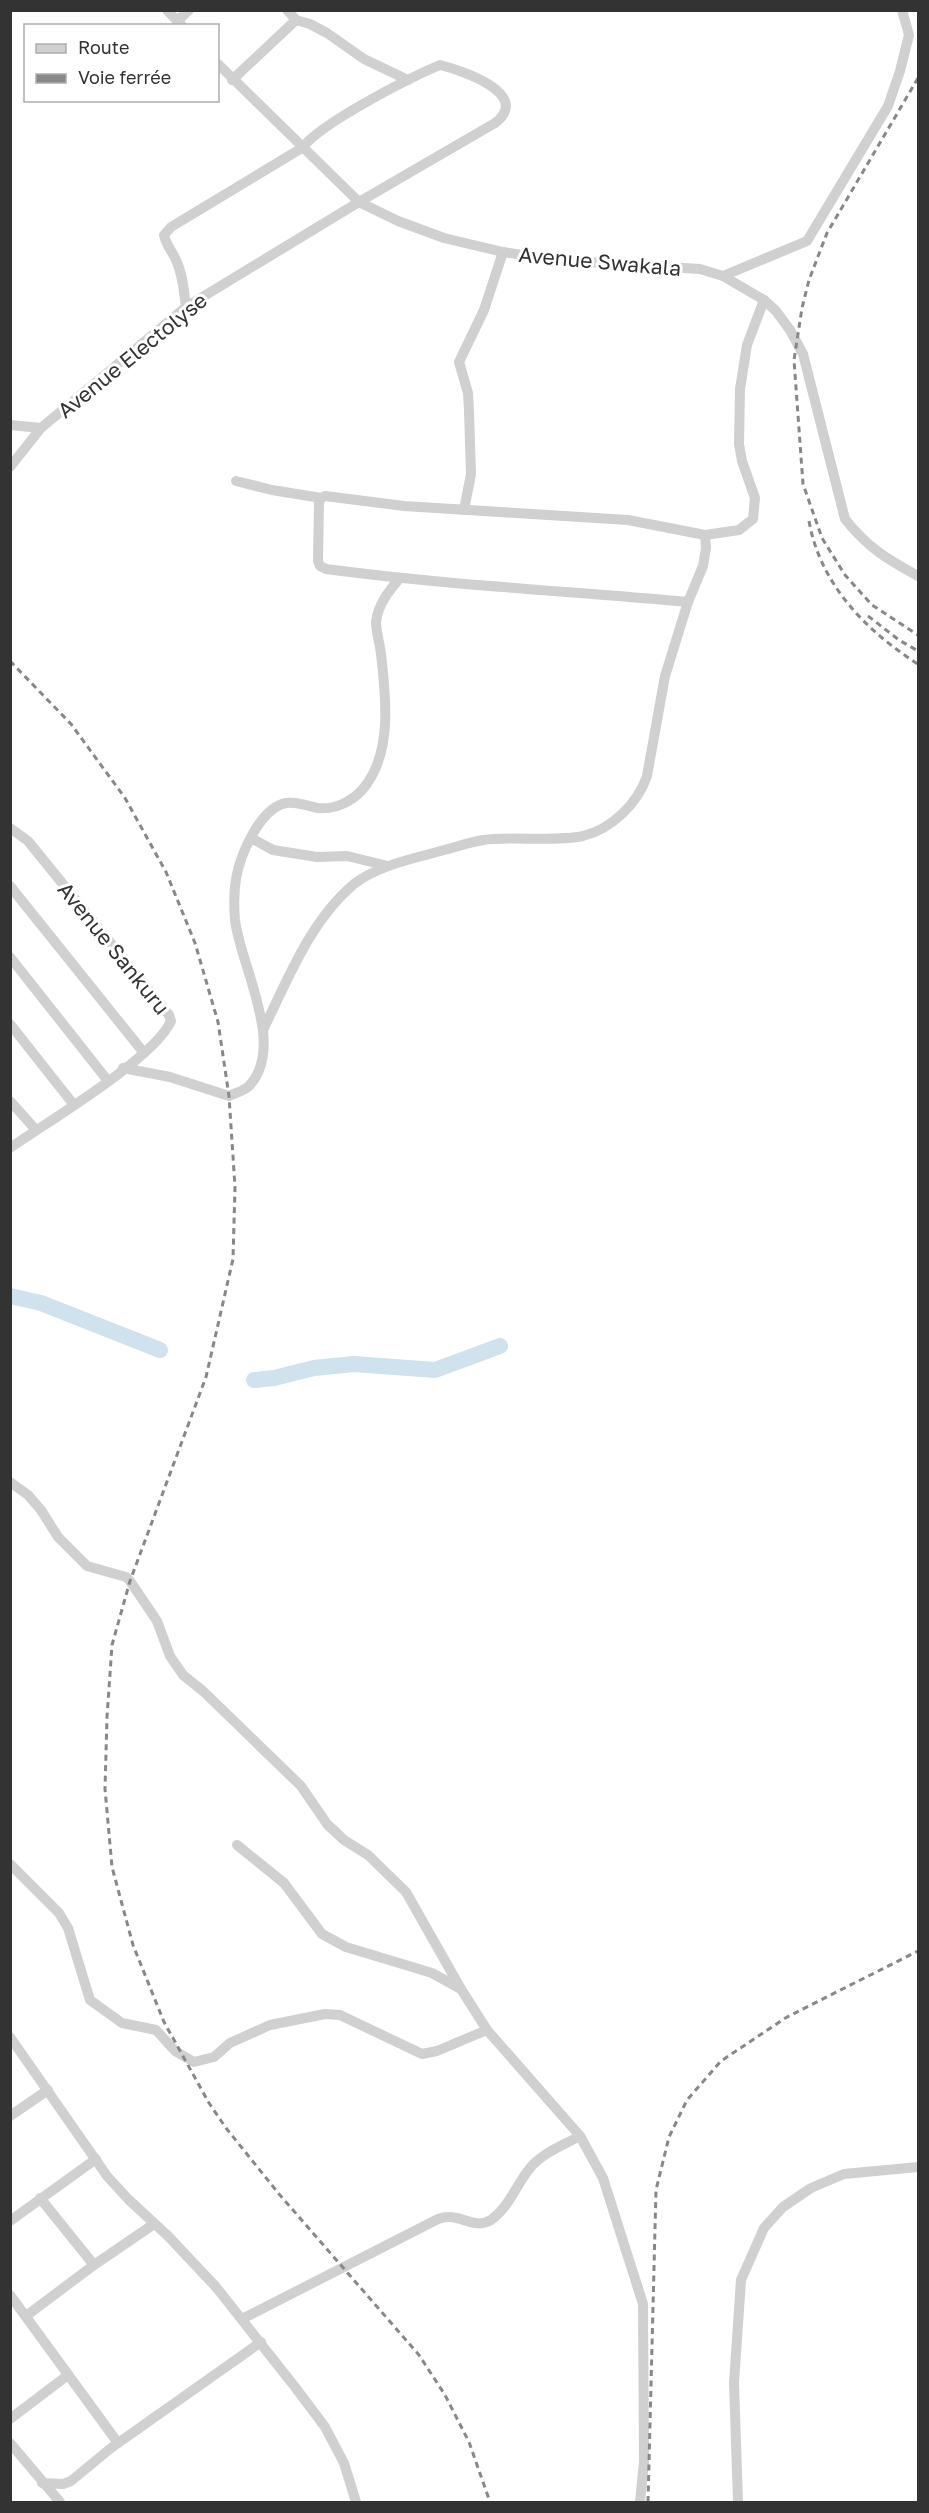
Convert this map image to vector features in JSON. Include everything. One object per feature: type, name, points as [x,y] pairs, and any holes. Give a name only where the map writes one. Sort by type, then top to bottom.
[{"type":"street","points":[[167,10],[180,23],[189,10]]},
{"type":"street","points":[[286,10],[296,20],[327,33],[364,59],[408,80]]},
{"type":"street","points":[[723,276],[807,241],[888,106],[909,35],[902,10]]},
{"type":"street","points":[[232,80],[296,20]]},
{"type":"street","name":"Avenue Swakala","points":[[219,65],[359,202],[398,221],[444,238],[503,252],[554,260],[700,269],[723,276],[764,300],[776,311],[803,354],[845,519],[861,540],[918,576]]},
{"type":"street","name":"Avenue Electolyse","points":[[10,467],[42,428],[186,308],[359,202],[495,123],[504,113],[506,102],[495,87],[453,68],[440,65],[408,80],[320,131],[308,139],[302,148],[171,227],[164,235],[165,242],[177,261],[183,282],[186,308]]},
{"type":"street","points":[[464,510],[471,474],[470,411],[468,393],[459,362],[484,310],[503,252]]},
{"type":"street","points":[[236,481],[321,498],[325,496],[404,506],[628,520],[705,536],[739,531],[753,519],[755,498],[742,461],[739,444],[740,389],[747,345],[764,300]]},
{"type":"street","points":[[10,425],[42,428]]},
{"type":"street","points":[[321,498],[319,503],[320,566],[326,569],[399,579],[688,602]]},
{"type":"street","points":[[263,1030],[308,939],[332,907],[356,883],[388,866],[482,840],[584,836],[606,825],[634,803],[642,791],[647,776],[665,676],[688,602],[703,566],[705,536]]},
{"type":"street","points":[[123,1068],[170,1077],[229,1096],[248,1088],[261,1068],[263,1030],[235,921],[236,878],[250,838],[270,810],[286,803],[298,802],[320,808],[340,806],[362,790],[382,755],[384,707],[376,622],[382,600],[399,579]]},
{"type":"street","name":"Avenue Sankuru","points":[[10,1148],[108,1081],[144,1053],[171,1021],[169,1015],[28,841],[12,828]]},
{"type":"street","points":[[250,838],[273,850],[317,857],[347,856],[388,866]]},
{"type":"street","points":[[10,886],[144,1053]]},
{"type":"street","points":[[10,957],[108,1081]]},
{"type":"street","points":[[10,1024],[74,1105]]},
{"type":"street","points":[[10,1101],[36,1130]]},
{"type":"street","points":[[10,1482],[28,1495],[41,1510],[58,1538],[87,1566],[126,1577],[138,1589],[157,1621],[176,1667],[301,1786],[327,1824],[344,1840],[368,1855],[406,1892],[487,2030],[580,2136],[603,2178],[643,2304],[644,2462],[640,2502]]},
{"type":"street","points":[[237,1845],[284,1882],[322,1934],[346,1947],[432,1973],[461,1989]]},
{"type":"street","points":[[10,1864],[59,1913],[68,1928],[90,2000],[122,2023],[156,2030],[175,2051],[194,2062],[214,2057],[230,2043],[270,2025],[325,2014],[340,2015],[422,2054],[437,2051],[487,2030]]},
{"type":"street","points":[[10,2037],[96,2159],[128,2199],[188,2255],[261,2342],[325,2427],[344,2463],[356,2502]]},
{"type":"street","points":[[10,2116],[48,2090]]},
{"type":"street","points":[[242,2319],[438,2219],[449,2215],[477,2224],[490,2221],[504,2208],[527,2170],[546,2154],[580,2136]]},
{"type":"street","points":[[10,2221],[96,2159]]},
{"type":"street","points":[[738,2502],[734,2383],[741,2280],[764,2228],[783,2207],[811,2188],[844,2174],[918,2167]]},
{"type":"street","points":[[40,2198],[94,2265]]},
{"type":"street","points":[[26,2316],[154,2224]]},
{"type":"street","points":[[10,2295],[118,2443]]},
{"type":"street","points":[[42,2483],[63,2484],[71,2481],[118,2443],[261,2342]]},
{"type":"street","points":[[10,2419],[68,2374]]},
{"type":"street","points":[[10,2443],[60,2502]]},
{"type":"waterway","points":[[10,1296],[41,1303],[160,1350]]},
{"type":"waterway","points":[[254,1380],[274,1378],[314,1368],[354,1364],[435,1370],[500,1346]]},
{"type":"railway","points":[[918,78],[827,233],[809,280],[794,360],[803,484],[822,538],[845,575],[872,605],[918,635]]},
{"type":"railway","points":[[809,521],[823,565],[848,604],[881,637],[918,664]]},
{"type":"railway","points":[[868,616],[899,640],[918,651]]},
{"type":"railway","points":[[10,661],[71,724],[125,798],[166,872],[195,943],[218,1022],[229,1096],[235,1187],[233,1259],[206,1377],[130,1581],[112,1645],[105,1789],[112,1867],[133,1945],[164,2022],[209,2103],[279,2194],[419,2355],[445,2395],[469,2442],[490,2502]]},
{"type":"railway","points":[[648,2502],[656,2190],[669,2137],[687,2100],[721,2061],[787,2017],[918,1951]]}]
